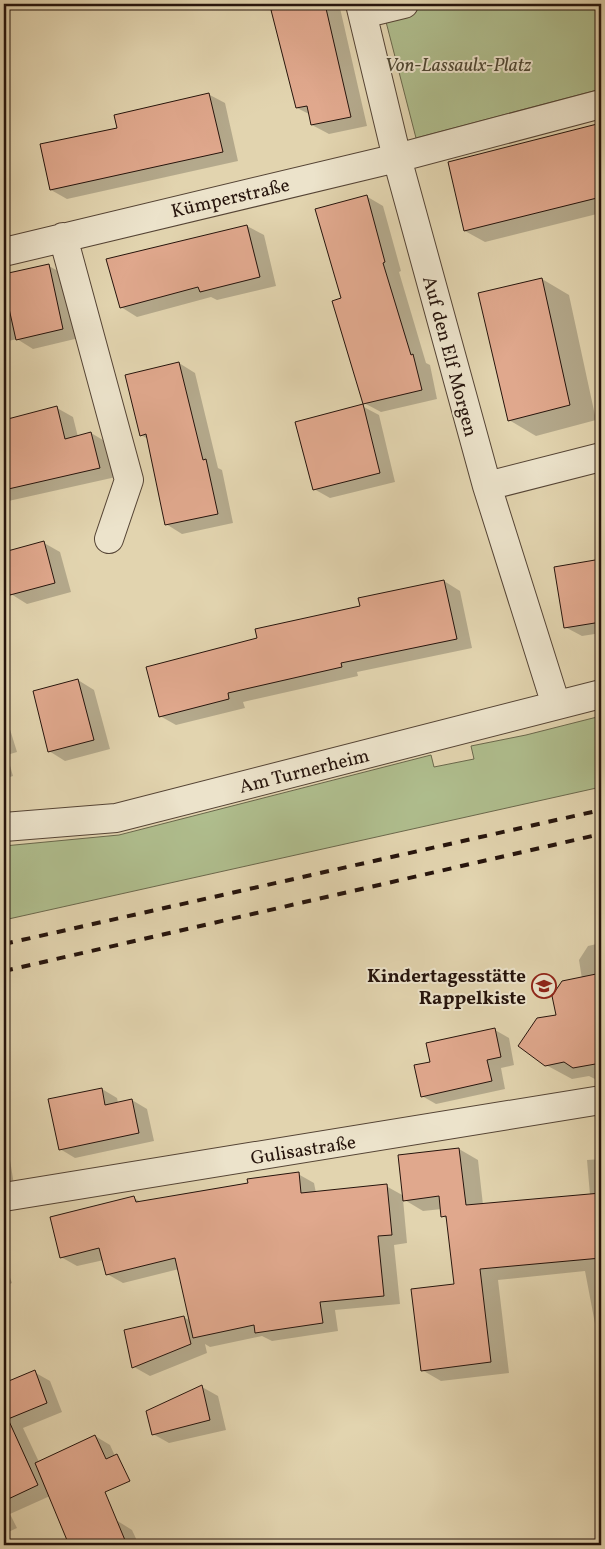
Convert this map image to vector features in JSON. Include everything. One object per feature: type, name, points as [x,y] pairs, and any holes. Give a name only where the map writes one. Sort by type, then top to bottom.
[{"type":"street","points":[[362,9],[404,4]]},
{"type":"street","name":"Auf den Elf Morgen","points":[[362,9],[397,158],[487,486],[556,705]]},
{"type":"street","points":[[397,158],[601,104]]},
{"type":"street","name":"Kümperstraße","points":[[4,252],[63,236],[397,158]]},
{"type":"street","points":[[63,236],[129,480],[109,539]]},
{"type":"street","points":[[487,486],[601,457]]},
{"type":"street","name":"Am Turnerheim","points":[[4,827],[116,818],[601,694]]},
{"type":"street","name":"Gulisastraße","points":[[4,1197],[601,1100]]},
{"type":"green space","name":"Von-Lassaulx-Platz","points":[[421,4],[601,4],[601,89],[416,138],[384,14]]},
{"type":"green space","points":[[601,716],[601,787],[4,920],[4,846],[119,835],[431,755],[434,767],[474,759],[471,746],[526,735]]},
{"type":"building","points":[[296,4],[325,4],[351,117],[311,125],[307,106],[296,108],[271,10]]},
{"type":"building","points":[[209,93],[223,152],[50,190],[40,144],[117,128],[114,115]]},
{"type":"building","points":[[601,123],[601,197],[464,231],[448,162]]},
{"type":"building","points":[[367,195],[385,262],[383,263],[411,355],[413,354],[422,390],[363,404],[332,301],[341,298],[315,209]]},
{"type":"building","points":[[247,225],[260,277],[200,292],[198,287],[120,308],[106,259]]},
{"type":"building","points":[[49,264],[63,329],[16,340],[4,286],[4,274]]},
{"type":"building","points":[[542,278],[570,405],[508,421],[478,293]]},
{"type":"building","points":[[179,362],[203,460],[206,459],[218,514],[165,525],[146,434],[140,436],[125,375]]},
{"type":"building","points":[[363,404],[380,473],[313,490],[295,422]]},
{"type":"building","points":[[57,406],[65,439],[91,432],[100,468],[4,490],[4,420]]},
{"type":"building","points":[[44,541],[55,583],[10,595],[4,574],[4,552]]},
{"type":"building","points":[[601,559],[601,622],[564,628],[554,567]]},
{"type":"building","points":[[444,580],[457,639],[341,663],[342,667],[228,693],[229,699],[159,717],[146,667],[257,638],[255,629],[360,606],[358,598]]},
{"type":"building","points":[[78,679],[94,740],[48,752],[33,691]]},
{"type":"building","points":[[601,973],[601,1063],[573,1068],[564,1062],[545,1066],[518,1046],[537,1018],[556,1015],[552,996],[562,981]]},
{"type":"building","points":[[495,1028],[501,1057],[487,1060],[492,1081],[421,1097],[414,1065],[430,1062],[426,1043]]},
{"type":"building","points":[[102,1088],[105,1105],[132,1099],[139,1133],[59,1150],[48,1099]]},
{"type":"building","points":[[459,1148],[466,1205],[601,1193],[601,1258],[480,1269],[491,1362],[421,1371],[411,1289],[454,1284],[446,1216],[441,1217],[439,1196],[403,1201],[398,1155]]},
{"type":"building","points":[[299,1172],[301,1193],[387,1184],[392,1235],[378,1236],[384,1296],[320,1302],[323,1323],[255,1333],[254,1325],[193,1338],[175,1258],[106,1275],[99,1248],[60,1258],[50,1217],[134,1196],[136,1202],[248,1183],[247,1179]]},
{"type":"building","points":[[184,1316],[191,1344],[132,1368],[124,1330]]},
{"type":"building","points":[[35,1370],[47,1403],[8,1419],[38,1485],[4,1501],[4,1383]]},
{"type":"building","points":[[202,1385],[210,1420],[152,1435],[146,1411]]},
{"type":"building","points":[[95,1435],[106,1459],[117,1454],[130,1481],[105,1492],[127,1545],[69,1545],[35,1463]]},
{"type":"railway","points":[[4,944],[601,810]]},
{"type":"railway","points":[[4,971],[601,834]]},
{"type":"place","name":"Kindertagesstätte Rappelkiste","points":[[544,986]]}]
